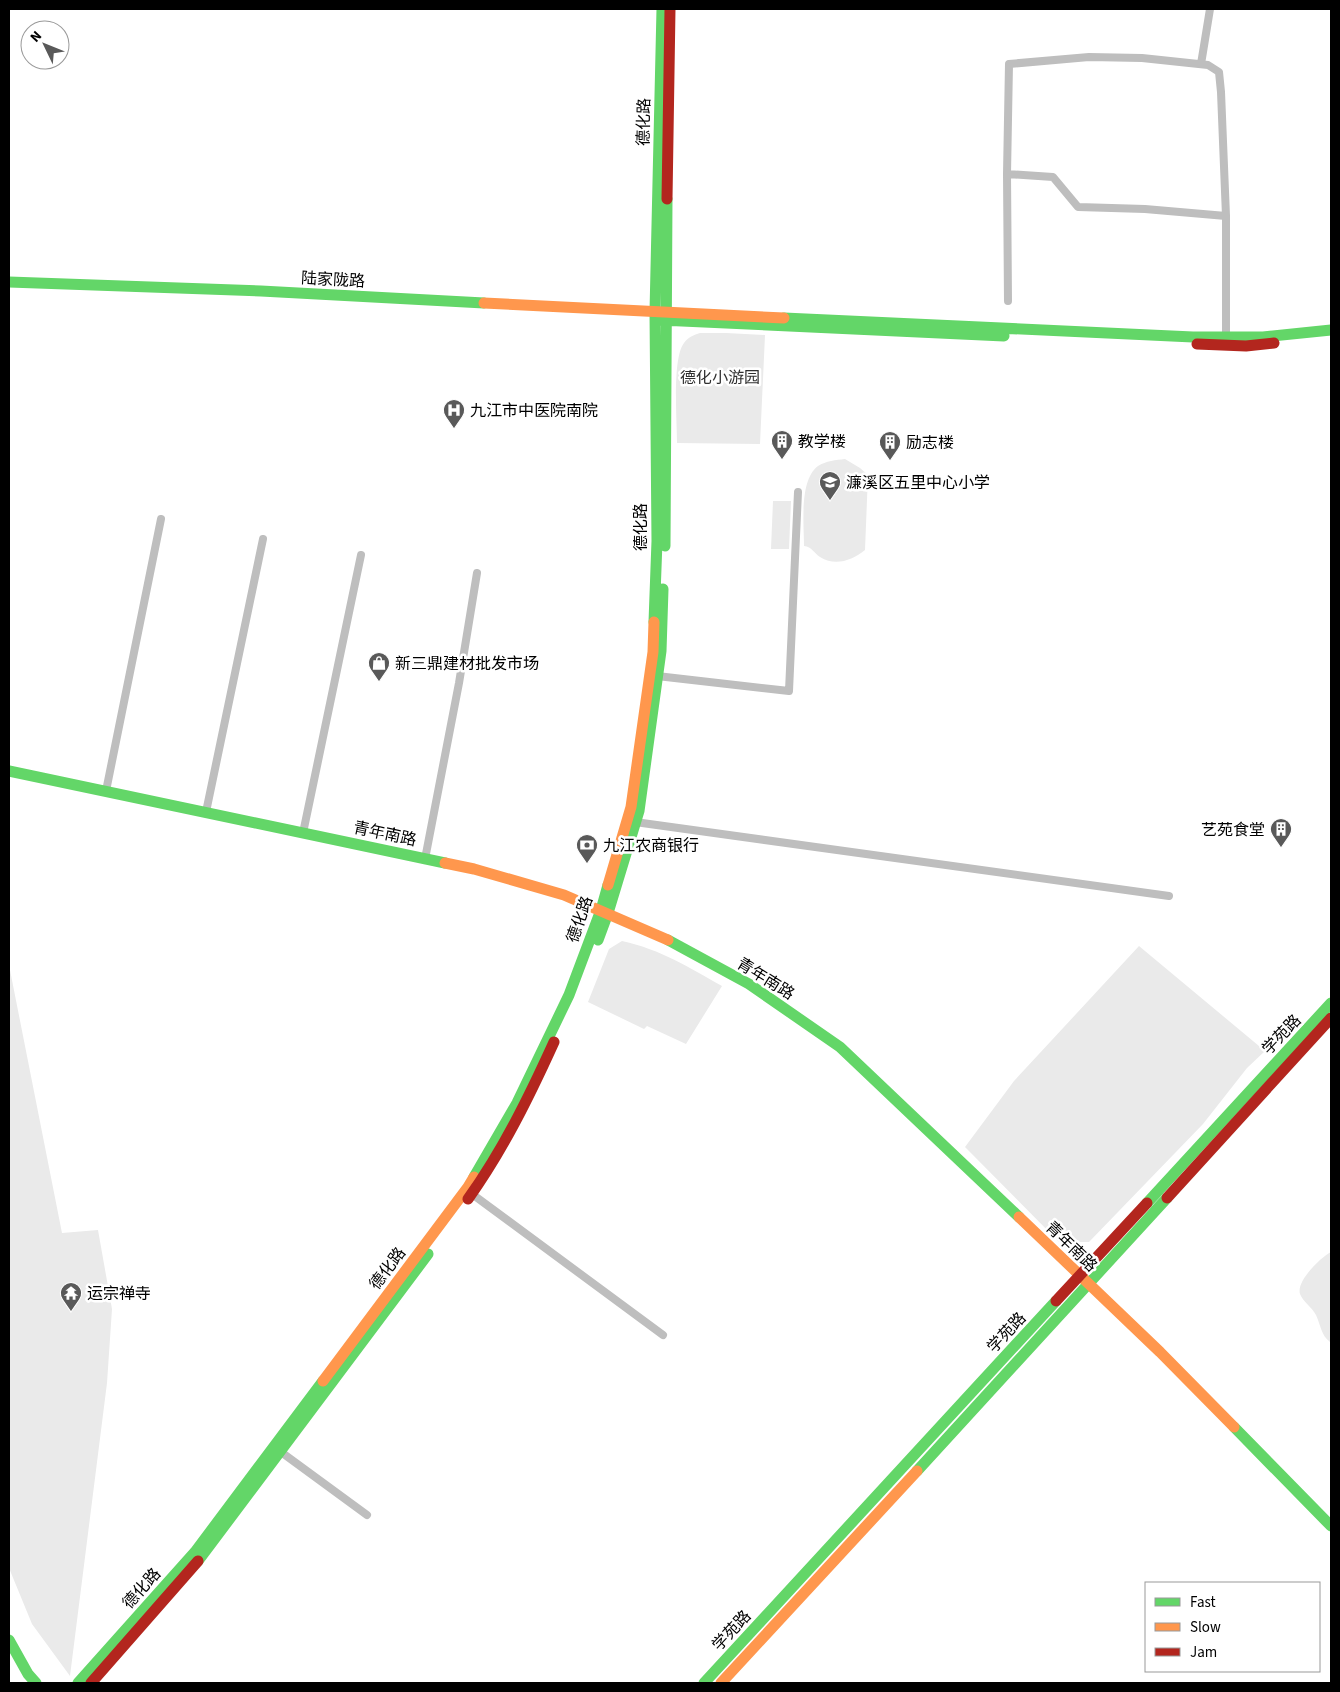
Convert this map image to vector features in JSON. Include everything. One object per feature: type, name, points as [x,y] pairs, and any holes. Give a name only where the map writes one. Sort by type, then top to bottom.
[{"type":"main road","name":"德化路","points":[[91,1683],[193,1568],[482,1180],[525,1107],[575,999],[636,822],[661,651],[665,539],[661,316],[662,9]]},
{"type":"main road","name":"德化路","points":[[78,1683],[195,1552],[468,1187],[517,1103],[569,995],[604,911],[631,807],[653,652],[657,541],[655,363],[661,316],[670,9]]},
{"type":"main road","name":"陆家陇路","points":[[9,282],[261,292],[661,316]]},
{"type":"main road","points":[[661,316],[1246,346],[1331,336]]},
{"type":"main road","points":[[661,316],[1193,337],[1263,337],[1331,330]]},
{"type":"main road","name":"青年南路","points":[[9,771],[474,869],[564,895],[604,911],[664,938],[749,984],[840,1046],[1160,1352],[1331,1526]]},
{"type":"main road","name":"学苑路","points":[[704,1683],[1331,1003]]},
{"type":"main road","name":"学苑路","points":[[721,1683],[1089,1285],[1331,1018]]},
{"type":"main road","points":[[9,1640],[28,1674],[36,1683]]},
{"type":"street","points":[[1201,64],[1210,9]]},
{"type":"street","points":[[1008,301],[1007,174],[1010,64],[1089,56],[1142,58],[1208,65],[1219,72],[1221,92],[1226,216],[1226,337]]},
{"type":"street","points":[[1007,174],[1053,177],[1078,207],[1145,209],[1226,216]]},
{"type":"street","points":[[658,676],[789,691],[798,492]]},
{"type":"street","points":[[106,791],[161,519]]},
{"type":"street","points":[[206,812],[262,539]]},
{"type":"street","points":[[303,833],[361,555]]},
{"type":"street","points":[[425,858],[459,683],[477,573]]},
{"type":"street","points":[[636,822],[1169,896]]},
{"type":"street","points":[[472,1194],[663,1335]]},
{"type":"street","points":[[281,1452],[366,1515]]},
{"type":"green space","name":"德化小游园","points":[[700,333],[765,335],[760,444],[677,443],[676,390],[680,351],[689,338]]},
{"type":"green space","points":[[845,459],[868,475],[865,550],[855,557],[844,561],[832,562],[820,557],[804,546],[803,515],[805,492],[812,473],[818,466]]},
{"type":"green space","points":[[773,501],[791,501],[789,549],[771,549]]},
{"type":"green space","points":[[622,941],[662,954],[722,986],[686,1044],[647,1026],[644,1029],[588,1002],[609,949]]},
{"type":"green space","points":[[1139,946],[1265,1051],[1247,1068],[1203,1124],[1089,1242],[1059,1242],[965,1147],[1014,1081]]},
{"type":"green space","points":[[9,965],[62,1233],[98,1230],[112,1309],[107,1383],[70,1676],[32,1624],[9,1568]]},
{"type":"green space","points":[[1331,1252],[1330,1342],[1323,1333],[1314,1312],[1301,1297],[1300,1289],[1305,1276],[1310,1270]]},
{"type":"traffic: fast","points":[[654,622],[657,541],[655,312],[662,9]]},
{"type":"traffic: fast","points":[[665,546],[667,199]]},
{"type":"traffic: fast","points":[[9,282],[261,291],[484,303]]},
{"type":"traffic: fast","points":[[784,318],[1193,337],[1263,337],[1331,330]]},
{"type":"traffic: fast","points":[[660,320],[1004,336]]},
{"type":"traffic: fast","points":[[598,940],[639,811],[661,651],[663,589]]},
{"type":"traffic: fast","points":[[9,771],[445,863]]},
{"type":"traffic: fast","points":[[474,1177],[517,1103],[569,995],[601,910],[608,885]]},
{"type":"traffic: fast","points":[[668,940],[749,984],[840,1047],[1019,1217]]},
{"type":"traffic: fast","points":[[1147,1203],[1331,1003]]},
{"type":"traffic: fast","points":[[917,1471],[1167,1198]]},
{"type":"traffic: fast","points":[[198,1561],[428,1254]]},
{"type":"traffic: fast","points":[[704,1683],[1056,1301]]},
{"type":"traffic: fast","points":[[78,1683],[195,1552],[323,1381]]},
{"type":"traffic: fast","points":[[1234,1427],[1331,1526]]},
{"type":"traffic: fast","points":[[9,1640],[28,1674],[36,1683]]},
{"type":"traffic: slow","points":[[484,303],[784,318]]},
{"type":"traffic: slow","points":[[608,885],[631,807],[653,652],[654,622]]},
{"type":"traffic: slow","points":[[445,863],[474,869],[564,895],[668,940]]},
{"type":"traffic: slow","points":[[323,1381],[474,1177]]},
{"type":"traffic: slow","points":[[1019,1217],[1160,1352],[1234,1427]]},
{"type":"traffic: slow","points":[[721,1683],[917,1471]]},
{"type":"traffic: jam","points":[[667,199],[670,9]]},
{"type":"traffic: jam","points":[[1197,344],[1246,346],[1274,343]]},
{"type":"traffic: jam","points":[[1167,1198],[1331,1018]]},
{"type":"traffic: jam","points":[[468,1199],[493,1162],[515,1123],[554,1042]]},
{"type":"traffic: jam","points":[[1056,1301],[1147,1203]]},
{"type":"traffic: jam","points":[[91,1683],[198,1561]]},
{"type":"place","name":"九江市中医院南院","points":[[454,429]]},
{"type":"place","name":"教学楼","points":[[782,460]]},
{"type":"place","name":"励志楼","points":[[890,461]]},
{"type":"place","name":"濂溪区五里中心小学","points":[[830,501]]},
{"type":"place","name":"新三鼎建材批发市场","points":[[379,682]]},
{"type":"place","name":"艺苑食堂","points":[[1281,848]]},
{"type":"place","name":"九江农商银行","points":[[587,864]]},
{"type":"place","name":"运宗禅寺","points":[[71,1312]]}]
